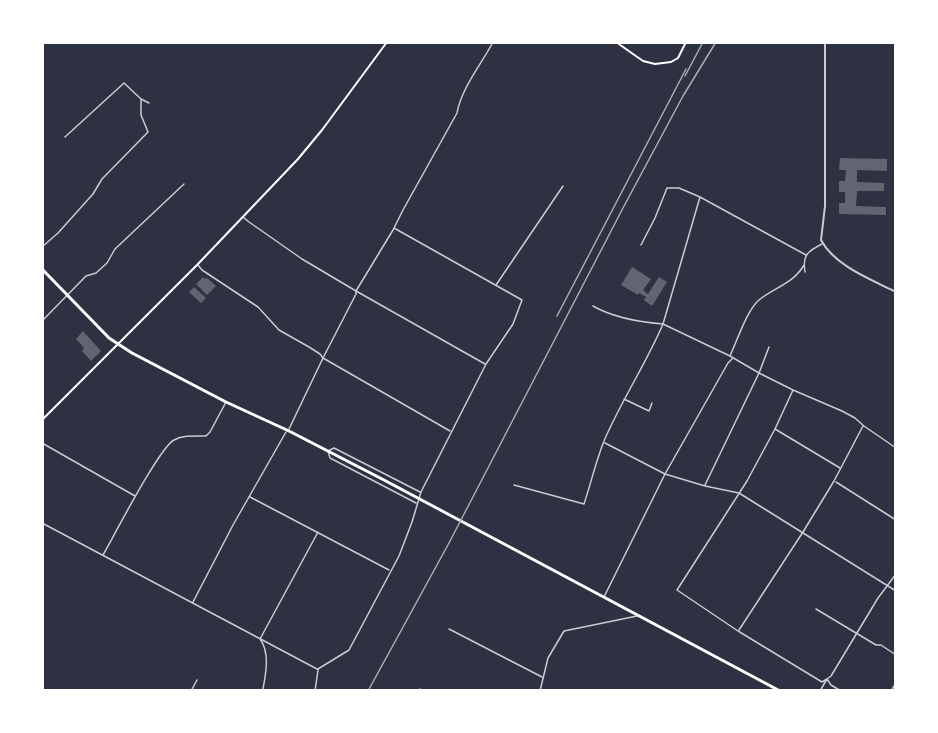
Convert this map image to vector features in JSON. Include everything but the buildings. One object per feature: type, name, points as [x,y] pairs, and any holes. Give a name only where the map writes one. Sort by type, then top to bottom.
[{"type":"main road","points":[[42,420],[197,265],[298,159],[387,42]]},
{"type":"main road","points":[[616,42],[643,61],[655,64],[671,62],[678,58],[686,42]]},
{"type":"main road","points":[[42,269],[104,334],[132,353],[226,402],[289,430],[780,691]]},
{"type":"street","points":[[193,602],[284,433],[289,430],[356,291],[394,228],[457,113],[470,81],[493,42]]},
{"type":"street","points":[[825,42],[825,207],[820,240],[831,254],[846,265],[896,292]]},
{"type":"street","points":[[65,137],[124,83],[141,99],[149,103]]},
{"type":"street","points":[[42,247],[58,233],[93,194],[102,179],[148,132],[141,115],[141,99]]},
{"type":"street","points":[[42,321],[86,276],[96,273],[107,263],[115,249],[184,184]]},
{"type":"street","points":[[496,285],[563,186]]},
{"type":"street","points":[[641,245],[656,218],[667,188],[679,188],[700,197],[806,255]]},
{"type":"street","points":[[514,485],[584,504],[604,442],[663,324],[700,197]]},
{"type":"street","points":[[243,217],[302,259],[486,364]]},
{"type":"street","points":[[318,669],[350,650],[399,556],[421,492],[486,364],[513,324],[522,300],[394,228]]},
{"type":"street","points":[[805,272],[806,255],[823,244]]},
{"type":"street","points":[[197,265],[258,307],[279,330],[451,432]]},
{"type":"street","points":[[604,597],[665,474],[728,363],[752,309],[759,300],[793,279],[804,265]]},
{"type":"street","points":[[593,306],[607,314],[663,324],[793,390],[842,411],[896,448]]},
{"type":"street","points":[[705,486],[769,347]]},
{"type":"street","points":[[793,390],[747,481],[677,591],[822,682],[827,680]]},
{"type":"street","points":[[624,399],[648,411],[652,403]]},
{"type":"street","points":[[102,556],[168,445],[183,437],[206,436],[226,402]]},
{"type":"street","points":[[738,631],[803,532],[864,426]]},
{"type":"street","points":[[775,429],[841,468]]},
{"type":"street","points":[[604,442],[665,474],[739,493],[896,591]]},
{"type":"street","points":[[42,443],[136,496]]},
{"type":"street","points":[[417,503],[330,458],[328,451],[334,448],[421,492]]},
{"type":"street","points":[[834,481],[896,520]]},
{"type":"street","points":[[249,496],[390,571]]},
{"type":"street","points":[[42,524],[318,669]]},
{"type":"street","points":[[260,639],[318,531]]},
{"type":"street","points":[[820,691],[878,598],[896,574]]},
{"type":"street","points":[[816,609],[896,655]]},
{"type":"street","points":[[540,691],[548,658],[564,631],[638,616]]},
{"type":"street","points":[[449,629],[543,677]]},
{"type":"street","points":[[260,639],[264,644],[267,667],[263,689]]},
{"type":"street","points":[[315,691],[318,669]]},
{"type":"street","points":[[191,691],[197,680]]},
{"type":"street","points":[[827,680],[841,691]]},
{"type":"street","points":[[891,691],[896,683]]},
{"type":"railway","points":[[685,76],[703,42]]},
{"type":"railway","points":[[368,691],[449,543],[683,96],[716,42]]},
{"type":"railway","points":[[557,316],[686,69]]}]
